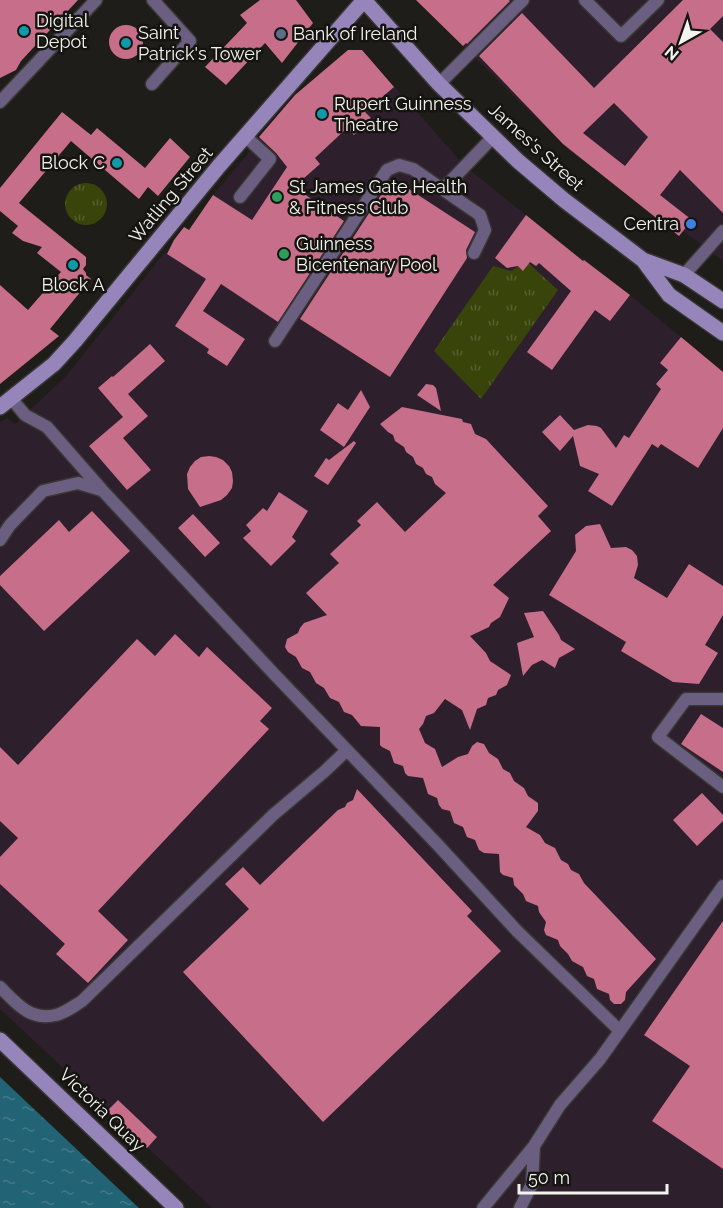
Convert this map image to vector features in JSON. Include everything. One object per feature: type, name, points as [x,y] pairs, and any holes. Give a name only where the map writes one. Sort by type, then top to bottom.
[{"type":"main road","name":"James's Street","points":[[364,0],[439,84],[518,161],[643,261],[669,295],[723,333]]},
{"type":"main road","name":"Watling Street","points":[[5,402],[54,364],[364,0]]},
{"type":"main road","name":"James's Street","points":[[643,261],[684,274],[723,301]]},
{"type":"main road","name":"Victoria Quay","points":[[0,1040],[176,1208]]},
{"type":"lane","points":[[0,102],[96,0]]},
{"type":"lane","points":[[152,84],[190,40],[153,0]]},
{"type":"lane","points":[[439,84],[523,0]]},
{"type":"lane","points":[[585,0],[621,36],[658,0]]},
{"type":"lane","points":[[240,197],[270,159],[246,136]]},
{"type":"lane","points":[[444,189],[493,137]]},
{"type":"lane","points":[[275,341],[387,170],[399,165],[412,169],[480,215],[485,230],[474,253]]},
{"type":"lane","points":[[684,274],[723,231]]},
{"type":"lane","points":[[5,402],[47,427],[102,490],[437,843],[517,931],[619,1030]]},
{"type":"lane","points":[[0,540],[10,525],[43,491],[78,483],[102,490]]},
{"type":"lane","points":[[723,699],[686,699],[658,737],[723,787]]},
{"type":"lane","points":[[0,987],[18,1006],[35,1016],[57,1015],[82,1001],[273,815],[347,750]]},
{"type":"lane","points":[[483,1208],[534,1146],[560,1105],[600,1059],[723,886]]},
{"type":"lane","points":[[520,1208],[532,1184],[534,1146]]},
{"type":"shaded area","points":[[416,0],[723,0],[723,261],[648,205],[571,152]]},
{"type":"shaded area","points":[[348,50],[362,50],[465,166],[630,295],[723,372],[723,1208],[212,1208],[0,1009],[0,422],[7,418],[15,424],[66,376],[165,252],[167,253],[184,227],[192,232],[192,226],[213,195],[295,95]]},
{"type":"green space","points":[[86,183],[101,189],[107,204],[101,219],[86,225],[71,219],[65,204],[71,189]]},
{"type":"green space","points":[[526,261],[558,290],[481,399],[434,351],[493,266],[511,271]]},
{"type":"water","points":[[0,1077],[139,1208],[0,1208]]},
{"type":"building","name":"Digital Depot","points":[[0,0],[78,0],[21,61],[16,70],[0,78]]},
{"type":"building","name":"Bank of Ireland","points":[[260,0],[296,0],[313,23],[282,63],[265,43],[226,85],[205,67],[247,23],[240,15]]},
{"type":"building","points":[[416,0],[509,0],[510,1],[463,46]]},
{"type":"building","points":[[683,0],[723,0],[723,16],[710,29],[723,42],[723,213],[680,170],[660,195],[692,220],[679,236],[563,144],[479,56],[522,13],[594,88]],"holes":[[[614,103],[648,137],[625,166],[583,133]]]},
{"type":"building","name":"Saint Patrick's Tower","points":[[126,25],[138,30],[143,42],[138,54],[126,59],[114,54],[109,42],[114,30]]},
{"type":"building","points":[[348,50],[362,50],[394,87],[365,112],[371,118],[354,135],[347,128],[315,158],[320,164],[294,187],[344,221],[278,322],[221,284],[203,311],[245,339],[227,366],[207,353],[209,349],[175,326],[206,279],[167,254],[184,227],[189,230],[213,195],[252,220],[287,167],[259,137],[295,95]]},
{"type":"building","points":[[62,112],[91,135],[97,128],[145,168],[170,138],[190,157],[158,196],[148,187],[139,199],[71,141],[19,203],[86,257],[86,265],[83,269],[91,279],[50,329],[59,336],[0,384],[0,285],[28,310],[61,272],[37,253],[42,247],[23,241],[12,233],[18,226],[0,211],[0,188]]},
{"type":"building","points":[[392,178],[475,232],[466,250],[467,258],[390,377],[300,319]]},
{"type":"building","points":[[526,215],[630,295],[610,321],[595,310],[552,370],[527,352],[571,291],[539,263],[536,266],[530,262],[523,271],[518,266],[507,268],[495,258]]},
{"type":"building","points":[[681,337],[723,372],[723,428],[698,468],[661,444],[658,448],[652,444],[612,506],[588,491],[599,474],[580,466],[573,436],[560,451],[542,432],[560,415],[574,430],[588,425],[601,428],[616,448],[624,435],[629,438],[661,389],[656,384],[668,370],[660,363]]},
{"type":"building","points":[[150,344],[165,361],[128,394],[148,416],[123,438],[151,470],[127,490],[89,446],[123,417],[98,388]]},
{"type":"building","points":[[426,384],[436,388],[441,411],[417,395]]},
{"type":"building","points":[[361,390],[370,407],[344,447],[320,430],[338,403],[348,410]]},
{"type":"building","points":[[402,407],[462,419],[463,422],[471,424],[475,434],[486,439],[548,506],[538,516],[551,531],[493,585],[509,598],[500,617],[489,627],[470,636],[486,653],[490,661],[511,675],[507,685],[498,690],[496,695],[488,698],[486,705],[477,709],[470,730],[462,710],[445,699],[434,713],[426,716],[419,729],[425,743],[435,749],[442,767],[468,754],[477,742],[484,744],[489,753],[498,759],[503,769],[510,773],[528,796],[538,803],[538,811],[526,827],[540,835],[545,843],[555,848],[561,860],[579,874],[584,883],[656,959],[626,992],[625,1000],[621,1004],[614,1004],[609,994],[597,989],[594,979],[587,976],[583,967],[572,961],[558,940],[546,935],[544,930],[546,922],[538,906],[526,901],[514,885],[513,878],[500,872],[499,854],[484,853],[479,850],[475,840],[467,837],[463,827],[454,823],[450,811],[442,809],[437,798],[428,794],[423,778],[408,776],[403,766],[394,763],[390,751],[380,745],[380,727],[361,726],[352,715],[344,712],[339,702],[330,698],[324,688],[316,683],[310,672],[302,668],[296,657],[285,647],[287,639],[298,633],[304,623],[327,615],[306,593],[339,563],[330,554],[361,525],[357,521],[377,502],[405,532],[446,493],[380,424]]},
{"type":"building","points":[[354,441],[356,443],[328,485],[314,476],[326,458],[329,460]]},
{"type":"building","points":[[209,456],[223,460],[229,466],[232,472],[232,488],[221,500],[200,507],[188,489],[187,474],[195,461]]},
{"type":"building","points":[[279,492],[308,511],[292,537],[296,541],[271,566],[243,538],[251,531],[246,525],[263,508],[267,511]]},
{"type":"building","points":[[92,511],[130,551],[44,631],[0,585],[0,576],[59,520],[69,532]]},
{"type":"building","points":[[193,514],[220,543],[205,557],[178,528]]},
{"type":"building","points":[[600,524],[611,548],[626,547],[637,556],[638,565],[634,578],[667,598],[689,564],[723,586],[723,615],[705,645],[718,653],[699,684],[673,682],[621,651],[626,642],[549,595],[576,551],[575,535],[586,526]]},
{"type":"building","points":[[543,611],[561,640],[575,649],[559,658],[555,668],[542,660],[532,665],[523,676],[517,643],[534,637],[524,613]]},
{"type":"building","points":[[175,634],[199,657],[207,647],[272,708],[260,721],[269,729],[98,911],[128,940],[88,983],[56,954],[65,944],[0,884],[0,857],[18,838],[0,821],[0,747],[18,765],[137,639],[155,656]]},
{"type":"building","points":[[701,714],[723,728],[723,772],[681,744]]},
{"type":"building","points":[[357,789],[472,911],[467,916],[501,951],[323,1122],[183,972],[249,909],[225,884],[243,867],[260,885],[338,810],[353,800]]},
{"type":"building","points":[[702,793],[723,815],[723,821],[697,846],[673,820]]},
{"type":"building","points":[[723,921],[723,1169],[652,1121],[690,1066],[644,1035]]},
{"type":"building","points":[[118,1100],[157,1137],[147,1148],[107,1111]]},
{"type":"place","name":"Digital Depot","points":[[24,31]]},
{"type":"place","name":"Bank of Ireland","points":[[281,34]]},
{"type":"place","name":"Saint Patrick's Tower","points":[[126,43]]},
{"type":"place","name":"Rupert Guinness Theatre","points":[[322,114]]},
{"type":"place","name":"Block C","points":[[117,163]]},
{"type":"place","name":"St James Gate Health & Fitness Club","points":[[277,197]]},
{"type":"place","name":"Centra","points":[[691,224]]},
{"type":"place","name":"Guinness Bicentenary Pool","points":[[284,254]]},
{"type":"place","name":"Block A","points":[[73,265]]}]
